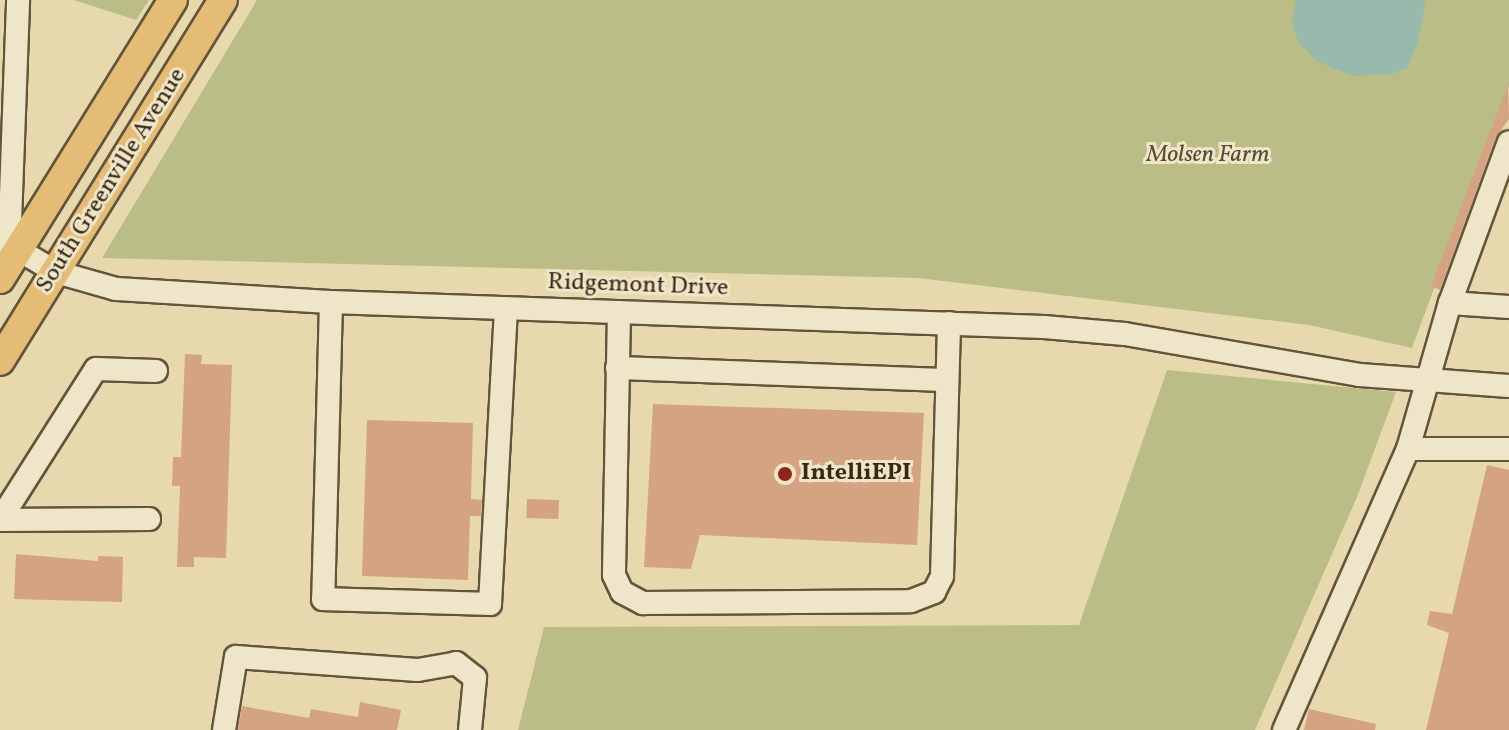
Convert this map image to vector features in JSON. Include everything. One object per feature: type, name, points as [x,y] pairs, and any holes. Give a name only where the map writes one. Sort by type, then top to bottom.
[{"type":"main road","name":"South Greenville Avenue","points":[[0,279],[9,245],[173,0]]},
{"type":"main road","name":"South Greenville Avenue","points":[[0,361],[223,0]]},
{"type":"street","points":[[9,245],[18,0]]},
{"type":"street","points":[[1284,730],[1408,449],[1450,303],[1509,142]]},
{"type":"street","name":"Ridgemont Drive","points":[[9,245],[56,272],[116,289],[331,302],[949,323],[1125,334],[1360,375],[1509,386]]},
{"type":"street","points":[[331,302],[323,599],[490,604],[506,308]]},
{"type":"street","points":[[1450,303],[1509,307]]},
{"type":"street","points":[[619,312],[614,575],[622,592],[643,603],[911,601],[934,592],[942,576],[949,323]]},
{"type":"street","points":[[617,368],[947,380]]},
{"type":"street","points":[[0,520],[96,369],[156,371]]},
{"type":"street","points":[[1408,449],[1509,449]]},
{"type":"street","points":[[0,520],[149,519]]},
{"type":"street","points":[[224,730],[236,657],[418,670],[456,663],[475,678],[470,730]]},
{"type":"green space","points":[[74,0],[149,0],[136,20]]},
{"type":"green space","name":"Molsen Farm","points":[[257,0],[1509,0],[1509,86],[1412,348],[1309,325],[918,278],[102,258]]},
{"type":"green space","points":[[1167,370],[1396,392],[1357,497],[1255,730],[518,730],[544,627],[1079,625]]},
{"type":"shaded area","points":[[1296,0],[1426,0],[1418,43],[1407,68],[1392,74],[1353,76],[1318,62],[1298,42],[1292,22]]},
{"type":"building","points":[[1508,84],[1509,119],[1496,137],[1440,290],[1431,286]]},
{"type":"building","points":[[185,354],[202,355],[201,364],[232,365],[226,558],[194,557],[194,567],[177,567],[180,486],[172,486],[173,457],[181,457]]},
{"type":"building","name":"IntelliEPI","points":[[653,404],[924,413],[917,545],[700,535],[691,569],[644,567]]},
{"type":"building","points":[[367,420],[473,423],[471,499],[482,500],[481,516],[470,516],[468,580],[362,576]]},
{"type":"building","points":[[1487,465],[1509,470],[1509,730],[1426,730],[1449,633],[1427,625],[1430,611],[1452,614]]},
{"type":"building","points":[[527,499],[559,500],[558,519],[526,518]]},
{"type":"building","points":[[16,554],[98,561],[98,556],[123,557],[122,602],[14,599]]},
{"type":"building","points":[[360,702],[401,710],[397,730],[238,730],[242,706],[309,718],[311,709],[358,717]]},
{"type":"building","points":[[1309,709],[1376,724],[1375,730],[1304,730]]},
{"type":"place","name":"IntelliEPI","points":[[785,474]]}]
